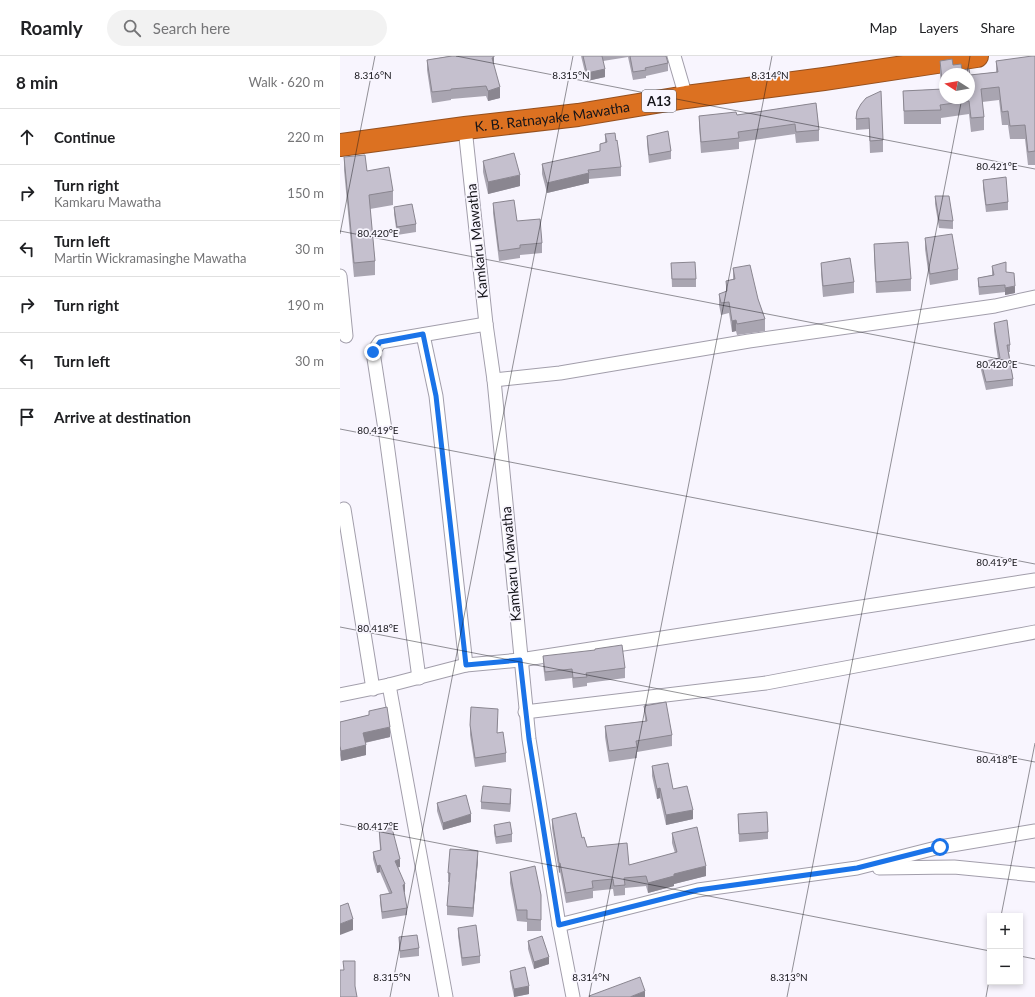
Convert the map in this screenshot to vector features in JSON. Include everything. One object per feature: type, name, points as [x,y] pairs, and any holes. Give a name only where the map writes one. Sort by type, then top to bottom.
[{"type":"highway","name":"K. B. Ratnayake Mawatha","points":[[340,145],[465,128],[578,115],[686,97],[824,79],[977,56]]},
{"type":"street","points":[[674,56],[686,97]]},
{"type":"street","name":"Kamkaru Mawatha","points":[[465,128],[486,324],[494,380],[520,660],[529,739],[559,925],[573,997]]},
{"type":"street","points":[[340,276],[346,336]]},
{"type":"street","points":[[494,380],[560,372],[749,342],[995,306],[1035,297]]},
{"type":"street","points":[[419,678],[388,444],[373,352],[380,342],[486,324]]},
{"type":"street","points":[[423,334],[436,396],[466,665]]},
{"type":"street","points":[[344,509],[373,688]]},
{"type":"street","points":[[340,695],[419,678],[466,665],[520,660],[1035,580]]},
{"type":"street","points":[[526,712],[766,682],[1035,632]]},
{"type":"street","points":[[389,685],[446,997]]},
{"type":"street","points":[[559,925],[698,890],[857,868],[940,847],[1035,831]]},
{"type":"street","points":[[857,868],[954,867],[1035,875]]},
{"type":"building","points":[[452,56],[494,56],[492,58],[500,87],[488,91],[486,86],[432,92],[427,60]]},
{"type":"building","points":[[583,56],[602,56],[605,69],[587,73]]},
{"type":"building","points":[[630,56],[666,56],[668,63],[645,68],[646,70],[633,72]]},
{"type":"building","points":[[1035,56],[1035,151],[1028,152],[1025,125],[1010,126],[1008,111],[1002,112],[999,87],[981,89],[984,117],[971,118],[969,104],[975,104],[975,74],[998,72],[996,61]]},
{"type":"building","points":[[952,59],[953,65],[961,64],[962,68],[941,68],[940,61]]},
{"type":"building","points":[[939,89],[939,104],[947,104],[940,105],[941,110],[904,111],[903,91]]},
{"type":"building","points":[[881,91],[883,140],[870,141],[869,118],[856,119],[857,111],[866,98]]},
{"type":"building","points":[[816,103],[819,130],[796,132],[795,124],[738,132],[739,138],[701,142],[699,116],[736,112],[737,115]]},
{"type":"building","points":[[668,131],[671,151],[649,155],[647,136]]},
{"type":"building","points":[[615,133],[621,167],[588,170],[589,173],[547,183],[542,164],[600,151],[600,144],[607,142],[605,134]]},
{"type":"building","points":[[514,153],[520,175],[488,182],[483,161]]},
{"type":"building","points":[[365,155],[367,171],[389,167],[393,191],[369,195],[375,261],[354,263],[344,157]]},
{"type":"building","points":[[1006,177],[1008,202],[986,205],[983,180]]},
{"type":"building","points":[[935,196],[949,196],[953,221],[939,220]]},
{"type":"building","points":[[514,200],[517,221],[540,219],[542,243],[520,245],[520,248],[499,251],[493,203]]},
{"type":"building","points":[[412,204],[416,224],[397,227],[394,207]]},
{"type":"building","points":[[952,234],[958,269],[930,274],[925,238]]},
{"type":"building","points":[[908,242],[911,279],[876,282],[874,244]]},
{"type":"building","points":[[850,258],[854,282],[823,286],[821,263]]},
{"type":"building","points":[[695,262],[696,279],[672,279],[671,263]]},
{"type":"building","points":[[1006,262],[1006,272],[1014,273],[1015,286],[1005,288],[1005,285],[979,287],[978,278],[994,275],[992,266]]},
{"type":"building","points":[[750,265],[758,299],[765,319],[737,324],[736,320],[732,321],[729,302],[721,303],[719,294],[727,291],[726,281],[735,279],[733,268]]},
{"type":"building","points":[[1007,320],[1010,345],[1007,345],[1013,379],[986,382],[981,362],[1000,358],[994,323]]},
{"type":"building","points":[[622,645],[625,668],[586,673],[587,677],[573,678],[572,669],[545,672],[543,656],[595,650]]},
{"type":"building","points":[[666,702],[672,735],[636,741],[637,747],[609,751],[605,726],[647,721],[644,706]]},
{"type":"building","points":[[387,707],[390,727],[363,733],[366,745],[341,751],[340,722],[369,715],[369,711]]},
{"type":"building","points":[[471,707],[498,709],[497,733],[503,732],[506,753],[475,758],[470,725]]},
{"type":"building","points":[[668,763],[673,789],[687,786],[693,810],[666,815],[660,788],[657,789],[652,766]]},
{"type":"building","points":[[483,786],[511,789],[510,804],[481,802]]},
{"type":"building","points":[[466,795],[471,814],[443,823],[437,803]]},
{"type":"building","points":[[767,812],[768,832],[739,834],[738,814]]},
{"type":"building","points":[[576,813],[582,838],[584,837],[587,847],[627,843],[629,865],[677,852],[672,833],[697,827],[706,866],[674,874],[674,876],[648,883],[646,876],[624,878],[625,885],[614,886],[613,879],[592,881],[593,888],[566,893],[559,863],[552,819]]},
{"type":"building","points":[[510,822],[512,834],[496,837],[494,825]]},
{"type":"building","points":[[392,828],[400,859],[395,861],[405,884],[403,885],[407,908],[382,912],[380,895],[392,893],[380,865],[377,866],[373,852],[381,850],[379,829]]},
{"type":"building","points":[[450,849],[478,851],[473,908],[447,906],[450,873],[448,873]]},
{"type":"building","points":[[535,866],[541,895],[541,920],[527,919],[527,910],[517,910],[510,872]]},
{"type":"building","points":[[348,903],[353,919],[340,924],[340,906]]},
{"type":"building","points":[[476,925],[480,956],[462,958],[458,928]]},
{"type":"building","points":[[417,935],[419,948],[400,951],[399,937]]},
{"type":"building","points":[[542,936],[549,957],[534,962],[528,941]]},
{"type":"building","points":[[343,961],[355,961],[355,986],[357,997],[340,997],[340,970],[344,970]]},
{"type":"building","points":[[525,967],[529,986],[514,989],[510,971]]},
{"type":"building","points":[[640,977],[645,991],[630,997],[589,996]]},
{"type":"route","points":[[373,352],[380,342],[423,334],[436,396],[466,665],[520,660],[529,739],[559,925],[698,890],[857,868],[940,847]]}]
